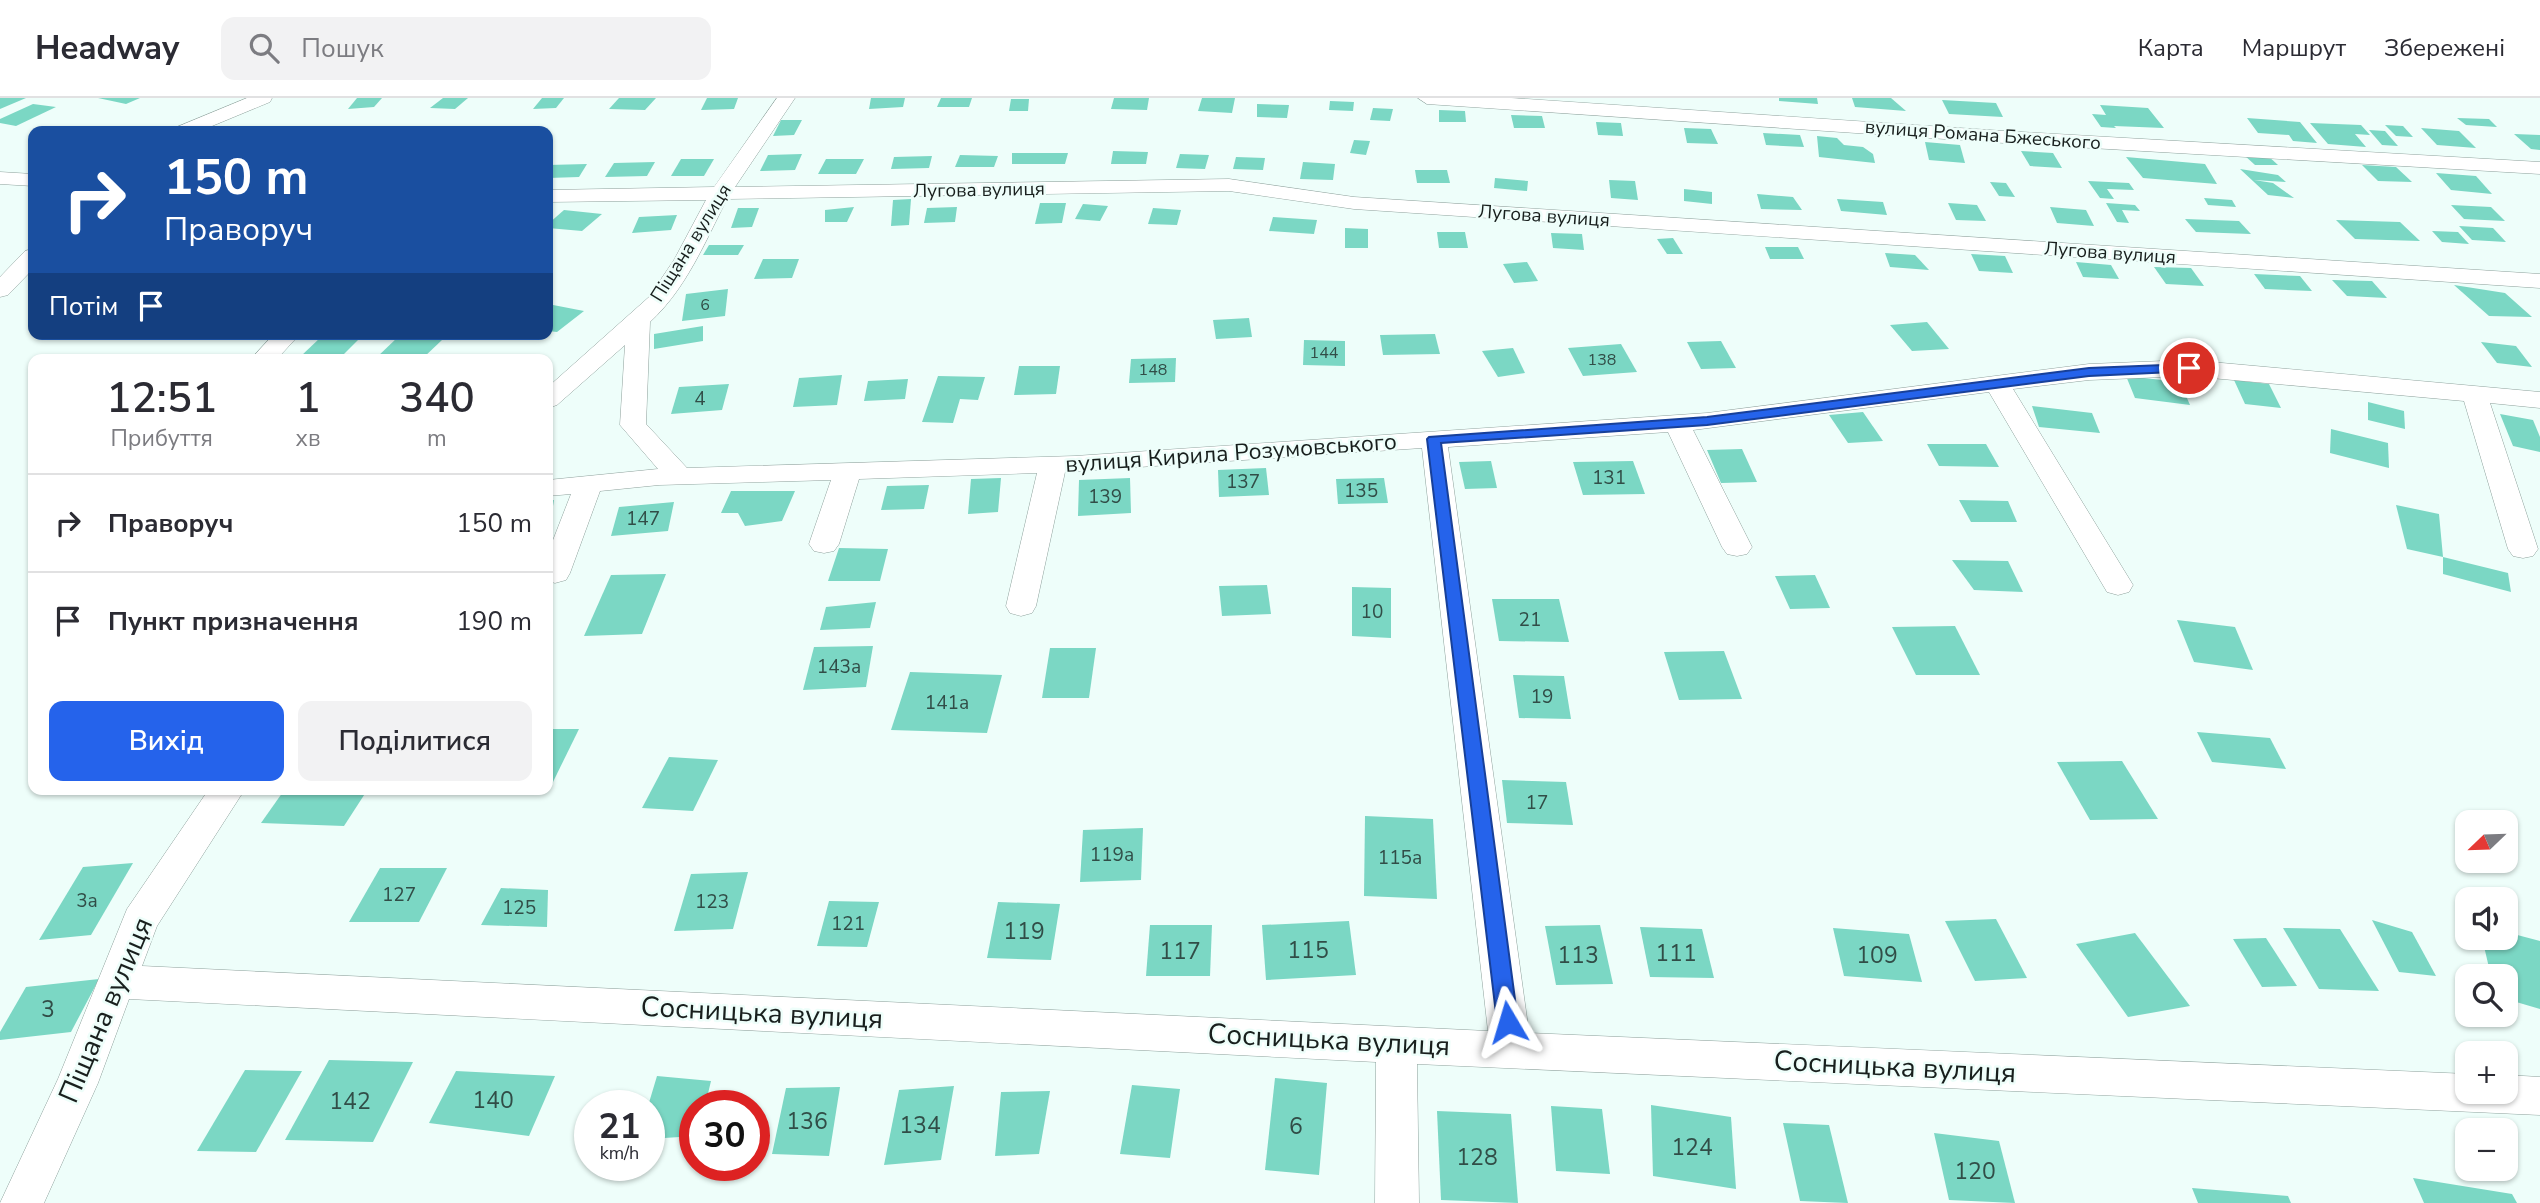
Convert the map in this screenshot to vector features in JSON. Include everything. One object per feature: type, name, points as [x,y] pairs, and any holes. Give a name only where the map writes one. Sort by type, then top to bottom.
[{"type":"street","points":[[196,126],[263,98]]},
{"type":"street","name":"Піщана вулиця","points":[[553,396],[658,302],[685,260],[720,193],[786,98]]},
{"type":"street","name":"вулиця Романа Бжеського","points":[[1427,98],[2004,137],[2540,167]]},
{"type":"street","points":[[0,178],[28,180]]},
{"type":"street","name":"Лугова вулиця","points":[[553,196],[1229,185],[1354,203],[2540,281]]},
{"type":"street","points":[[0,291],[28,261]]},
{"type":"street","points":[[0,291],[28,288]]},
{"type":"street","points":[[638,320],[633,425],[680,477]]},
{"type":"street","points":[[268,354],[282,340]]},
{"type":"street","name":"вулиця Кирила Розумовського","points":[[553,487],[680,477],[1053,464],[1676,423],[2089,372],[2189,368],[2540,400]]},
{"type":"street","points":[[1997,384],[2118,585]]},
{"type":"street","points":[[2475,396],[2523,549]]},
{"type":"street","points":[[1676,423],[1737,547]]},
{"type":"street","points":[[1434,439],[1511,1050]]},
{"type":"street","points":[[1021,606],[1053,464]]},
{"type":"street","points":[[824,544],[848,470]]},
{"type":"street","points":[[555,572],[589,483]]},
{"type":"street","name":"Піщана вулиця","points":[[22,1203],[77,1083],[140,920],[224,795]]},
{"type":"street","name":"Сосницька вулиця","points":[[118,982],[1511,1050],[2540,1096]]},
{"type":"street","points":[[1396,1043],[1397,1203]]},
{"type":"building","points":[[0,98],[26,98],[0,109]]},
{"type":"building","points":[[98,98],[140,98],[126,104]]},
{"type":"building","points":[[357,98],[382,98],[374,107],[348,109]]},
{"type":"building","points":[[443,98],[468,98],[455,109],[430,108]]},
{"type":"building","points":[[542,98],[564,98],[556,108],[533,109]]},
{"type":"building","points":[[619,98],[656,98],[645,110],[609,109]]},
{"type":"building","points":[[707,98],[738,98],[734,109],[701,110]]},
{"type":"building","points":[[871,98],[905,98],[903,107],[869,109]]},
{"type":"building","points":[[941,98],[972,98],[969,107],[937,107]]},
{"type":"building","points":[[1114,98],[1149,98],[1147,110],[1111,109]]},
{"type":"building","points":[[1202,98],[1235,98],[1232,113],[1198,111]]},
{"type":"building","points":[[1779,98],[1817,98],[1818,104],[1779,101]]},
{"type":"building","points":[[1852,98],[1891,98],[1906,111],[1855,107]]},
{"type":"building","points":[[1011,99],[1029,99],[1028,111],[1009,111]]},
{"type":"building","points":[[1942,100],[1996,103],[2003,117],[1949,114]]},
{"type":"building","points":[[1330,101],[1354,102],[1353,111],[1329,110]]},
{"type":"building","points":[[33,104],[56,107],[16,126],[0,123],[0,119]]},
{"type":"building","points":[[1257,104],[1289,105],[1287,118],[1257,117]]},
{"type":"building","points":[[2100,105],[2148,108],[2164,128],[2101,127],[2092,114],[2106,115]]},
{"type":"building","points":[[1373,108],[1393,109],[1390,121],[1370,120]]},
{"type":"building","points":[[1439,110],[1465,111],[1466,122],[1439,122]]},
{"type":"building","points":[[1511,115],[1542,116],[1545,128],[1514,128]]},
{"type":"building","points":[[2247,118],[2300,122],[2317,143],[2293,141],[2289,135],[2258,133]]},
{"type":"building","points":[[2457,118],[2489,119],[2497,127],[2466,125]]},
{"type":"building","points":[[781,120],[802,120],[794,135],[773,136]]},
{"type":"building","points":[[1596,122],[1621,123],[1623,136],[1598,135]]},
{"type":"building","points":[[2310,123],[2361,125],[2370,135],[2355,134],[2366,147],[2328,144]]},
{"type":"building","points":[[2385,125],[2403,126],[2413,137],[2396,136]]},
{"type":"building","points":[[1684,128],[1711,129],[1718,144],[1687,143]]},
{"type":"building","points":[[2421,128],[2459,131],[2476,148],[2437,145]]},
{"type":"building","points":[[2369,130],[2385,131],[2398,146],[2382,145]]},
{"type":"building","points":[[1763,133],[1800,135],[1804,147],[1766,145]]},
{"type":"building","points":[[2514,134],[2540,135],[2540,150],[2531,149]]},
{"type":"building","points":[[1817,136],[1837,138],[1844,145],[1863,147],[1873,154],[1875,163],[1819,157]]},
{"type":"building","points":[[1354,140],[1370,141],[1366,155],[1350,153]]},
{"type":"building","points":[[1925,142],[1960,145],[1965,163],[1929,160]]},
{"type":"building","points":[[1113,151],[1148,152],[1146,164],[1111,164]]},
{"type":"building","points":[[2021,151],[2053,153],[2062,168],[2030,166]]},
{"type":"building","points":[[1012,153],[1068,153],[1065,164],[1012,164]]},
{"type":"building","points":[[802,154],[795,170],[760,171],[768,155]]},
{"type":"building","points":[[1180,154],[1209,155],[1205,169],[1176,168]]},
{"type":"building","points":[[960,155],[998,156],[994,167],[955,167]]},
{"type":"building","points":[[2244,155],[2267,155],[2278,165],[2255,165]]},
{"type":"building","points":[[932,156],[929,168],[891,169],[894,157]]},
{"type":"building","points":[[1236,157],[1265,158],[1263,170],[1233,169]]},
{"type":"building","points":[[2126,157],[2205,164],[2217,184],[2143,178]]},
{"type":"building","points":[[681,159],[714,159],[704,176],[671,176]]},
{"type":"building","points":[[826,159],[864,159],[856,174],[818,174]]},
{"type":"building","points":[[655,162],[647,176],[605,177],[614,163]]},
{"type":"building","points":[[1303,162],[1335,164],[1333,180],[1300,179]]},
{"type":"building","points":[[587,164],[579,177],[553,178],[553,165]]},
{"type":"building","points":[[2362,165],[2396,167],[2412,182],[2378,181]]},
{"type":"building","points":[[2240,169],[2278,175],[2286,182],[2254,180],[2273,183],[2294,198],[2268,195]]},
{"type":"building","points":[[1415,170],[1447,170],[1450,183],[1417,183]]},
{"type":"building","points":[[2436,173],[2476,176],[2492,194],[2451,190]]},
{"type":"building","points":[[1495,178],[1528,181],[1527,191],[1494,188]]},
{"type":"building","points":[[1609,180],[1635,181],[1638,200],[1611,198]]},
{"type":"building","points":[[2088,181],[2129,183],[2134,190],[2107,189],[2114,199],[2100,198]]},
{"type":"building","points":[[1990,182],[2006,183],[2015,197],[1999,196]]},
{"type":"building","points":[[1684,189],[1712,192],[1712,204],[1684,201]]},
{"type":"building","points":[[1757,194],[1793,197],[1802,210],[1761,209]]},
{"type":"building","points":[[2204,198],[2232,200],[2236,207],[2208,205]]},
{"type":"building","points":[[911,199],[909,225],[891,226],[893,200]]},
{"type":"building","points":[[1837,199],[1883,202],[1887,215],[1841,211]]},
{"type":"building","points":[[1040,203],[1066,203],[1062,223],[1035,224]]},
{"type":"building","points":[[1948,203],[1977,205],[1986,221],[1956,220]]},
{"type":"building","points":[[2106,203],[2135,205],[2140,211],[2122,210],[2129,223],[2117,222]]},
{"type":"building","points":[[1083,204],[1108,206],[1100,221],[1075,219]]},
{"type":"building","points":[[2451,205],[2491,207],[2505,221],[2464,219]]},
{"type":"building","points":[[854,207],[847,222],[825,222],[825,210]]},
{"type":"building","points":[[957,207],[955,222],[924,223],[927,208]]},
{"type":"building","points":[[2050,207],[2086,210],[2094,226],[2057,223]]},
{"type":"building","points":[[738,208],[759,208],[752,227],[731,228]]},
{"type":"building","points":[[1153,208],[1181,210],[1177,225],[1148,224]]},
{"type":"building","points":[[564,210],[602,214],[582,231],[553,228],[553,220]]},
{"type":"building","points":[[677,215],[671,230],[632,233],[639,217]]},
{"type":"building","points":[[1273,217],[1317,220],[1314,234],[1269,231]]},
{"type":"building","points":[[2185,219],[2239,221],[2251,234],[2196,232]]},
{"type":"building","points":[[2336,220],[2400,222],[2420,241],[2355,239]]},
{"type":"building","points":[[2459,226],[2493,228],[2506,242],[2472,240]]},
{"type":"building","points":[[1345,228],[1368,229],[1368,248],[1345,248]]},
{"type":"building","points":[[2432,231],[2458,232],[2469,244],[2442,242]]},
{"type":"building","points":[[1437,232],[1465,232],[1468,248],[1439,248]]},
{"type":"building","points":[[1551,233],[1582,234],[1584,250],[1553,248]]},
{"type":"building","points":[[1673,238],[1683,254],[1667,254],[1657,239]]},
{"type":"building","points":[[709,245],[744,245],[738,255],[703,255]]},
{"type":"building","points":[[1765,247],[1798,247],[1804,259],[1770,259]]},
{"type":"building","points":[[1885,253],[1915,255],[1929,270],[1890,267]]},
{"type":"building","points":[[1971,254],[2005,256],[2013,273],[1979,271]]},
{"type":"building","points":[[763,259],[799,259],[792,278],[754,279]]},
{"type":"building","points":[[1527,262],[1538,281],[1514,283],[1503,264]]},
{"type":"building","points":[[2076,262],[2111,265],[2119,279],[2083,277]]},
{"type":"building","points":[[2154,267],[2191,268],[2204,286],[2166,284]]},
{"type":"building","points":[[2254,274],[2300,276],[2312,291],[2265,289]]},
{"type":"building","points":[[2332,280],[2372,281],[2387,298],[2347,296]]},
{"type":"building","points":[[2454,285],[2505,293],[2532,317],[2489,316]]},
{"type":"building","points":[[728,289],[725,316],[682,321],[686,294]]},
{"type":"building","points":[[553,305],[584,311],[557,332],[553,332]]},
{"type":"building","points":[[1249,318],[1252,337],[1216,339],[1213,320]]},
{"type":"building","points":[[1927,322],[1949,349],[1912,351],[1890,325]]},
{"type":"building","points":[[703,326],[703,341],[654,349],[654,334]]},
{"type":"building","points":[[1435,334],[1440,354],[1383,355],[1380,335]]},
{"type":"building","points":[[318,340],[358,340],[344,354],[303,354]]},
{"type":"building","points":[[395,340],[442,340],[427,354],[380,354]]},
{"type":"building","points":[[1304,340],[1345,341],[1345,366],[1303,365]]},
{"type":"building","points":[[1721,341],[1736,368],[1701,369],[1687,342]]},
{"type":"building","points":[[2481,342],[2516,346],[2532,367],[2497,363]]},
{"type":"building","points":[[1621,344],[1637,372],[1583,376],[1568,348]]},
{"type":"building","points":[[1513,348],[1525,373],[1498,377],[1482,351]]},
{"type":"building","points":[[1176,358],[1175,382],[1129,383],[1131,359]]},
{"type":"building","points":[[1019,366],[1060,366],[1056,394],[1014,395]]},
{"type":"building","points":[[842,375],[837,405],[793,407],[799,378]]},
{"type":"building","points":[[938,376],[985,377],[978,400],[960,399],[953,423],[922,422]]},
{"type":"building","points":[[2126,376],[2180,382],[2190,405],[2135,398]]},
{"type":"building","points":[[908,379],[905,399],[864,401],[868,381]]},
{"type":"building","points":[[2234,380],[2269,384],[2281,408],[2245,404]]},
{"type":"building","points":[[729,384],[722,410],[671,414],[679,387]]},
{"type":"building","points":[[2368,402],[2404,411],[2405,429],[2368,420]]},
{"type":"building","points":[[2032,406],[2092,413],[2100,433],[2039,427]]},
{"type":"building","points":[[1863,412],[1883,441],[1848,443],[1829,415]]},
{"type":"building","points":[[2500,414],[2533,420],[2540,437],[2540,452],[2513,446]]},
{"type":"building","points":[[2331,429],[2388,443],[2389,468],[2330,453]]},
{"type":"building","points":[[1927,444],[1986,444],[1999,467],[1939,466]]},
{"type":"building","points":[[1742,449],[1757,482],[1721,483],[1707,450]]},
{"type":"building","points":[[1491,461],[1497,488],[1465,489],[1459,462]]},
{"type":"building","points":[[1633,461],[1645,494],[1583,495],[1573,462]]},
{"type":"building","points":[[1266,468],[1269,495],[1219,497],[1218,470]]},
{"type":"building","points":[[1001,478],[998,512],[968,514],[971,479]]},
{"type":"building","points":[[1130,478],[1131,513],[1078,516],[1079,480]]},
{"type":"building","points":[[1384,478],[1388,503],[1338,504],[1336,479]]},
{"type":"building","points":[[929,485],[924,509],[881,510],[887,486]]},
{"type":"building","points":[[731,491],[795,491],[782,521],[745,526],[738,513],[721,513]]},
{"type":"building","points":[[1959,500],[2008,501],[2017,522],[1971,522]]},
{"type":"building","points":[[674,502],[668,531],[611,536],[619,507]]},
{"type":"building","points":[[2396,505],[2439,514],[2443,557],[2407,549]]},
{"type":"building","points":[[839,548],[888,549],[880,581],[828,581]]},
{"type":"building","points":[[2443,557],[2508,573],[2511,592],[2443,574]]},
{"type":"building","points":[[1952,560],[2008,561],[2023,592],[1974,590]]},
{"type":"building","points":[[666,574],[642,634],[584,636],[611,575]]},
{"type":"building","points":[[1815,575],[1830,608],[1790,609],[1775,576]]},
{"type":"building","points":[[1267,585],[1271,614],[1222,616],[1219,586]]},
{"type":"building","points":[[1352,587],[1391,588],[1391,638],[1352,636]]},
{"type":"building","points":[[1492,599],[1559,599],[1569,642],[1499,641]]},
{"type":"building","points":[[876,602],[870,628],[820,630],[826,607]]},
{"type":"building","points":[[2177,620],[2235,627],[2253,670],[2194,662]]},
{"type":"building","points":[[1955,626],[1980,675],[1916,675],[1892,627]]},
{"type":"building","points":[[873,646],[866,687],[803,690],[814,647]]},
{"type":"building","points":[[1050,648],[1096,648],[1089,698],[1042,698]]},
{"type":"building","points":[[1724,651],[1742,699],[1679,700],[1664,652]]},
{"type":"building","points":[[910,672],[1002,675],[987,733],[891,730]]},
{"type":"building","points":[[1513,675],[1564,676],[1571,719],[1519,718]]},
{"type":"building","points":[[553,729],[579,729],[553,782]]},
{"type":"building","points":[[2197,732],[2270,738],[2286,769],[2212,762]]},
{"type":"building","points":[[669,757],[718,760],[693,811],[642,808]]},
{"type":"building","points":[[2122,761],[2158,819],[2090,820],[2057,762]]},
{"type":"building","points":[[1502,780],[1566,782],[1573,825],[1507,823]]},
{"type":"building","points":[[281,795],[364,795],[344,826],[261,823]]},
{"type":"building","points":[[1365,816],[1433,819],[1437,899],[1364,896]]},
{"type":"building","points":[[1143,828],[1141,880],[1080,882],[1083,830]]},
{"type":"building","points":[[133,863],[91,935],[39,940],[83,867]]},
{"type":"building","points":[[380,868],[447,868],[419,922],[349,922]]},
{"type":"building","points":[[748,872],[733,929],[674,931],[691,874]]},
{"type":"building","points":[[501,888],[548,890],[547,927],[481,925]]},
{"type":"building","points":[[829,901],[879,902],[867,947],[817,946]]},
{"type":"building","points":[[998,902],[1060,904],[1051,960],[987,958]]},
{"type":"building","points":[[1996,919],[2027,978],[1975,981],[1945,921]]},
{"type":"building","points":[[2372,920],[2412,932],[2436,976],[2399,972]]},
{"type":"building","points":[[1349,921],[1356,975],[1266,980],[1262,925]]},
{"type":"building","points":[[1150,925],[1212,925],[1210,976],[1146,976]]},
{"type":"building","points":[[1600,925],[1613,984],[1556,985],[1545,926]]},
{"type":"building","points":[[1640,927],[1702,929],[1714,978],[1650,977]]},
{"type":"building","points":[[1833,928],[1909,934],[1922,982],[1844,976]]},
{"type":"building","points":[[2283,928],[2340,929],[2379,991],[2319,989]]},
{"type":"building","points":[[2135,933],[2190,1006],[2128,1017],[2076,944]]},
{"type":"building","points":[[2518,935],[2540,941],[2540,1009],[2518,1003],[2518,964],[2488,964],[2485,950],[2518,950]]},
{"type":"building","points":[[2266,938],[2297,986],[2262,987],[2233,939]]},
{"type":"building","points":[[99,979],[71,1032],[0,1040],[0,1032],[26,987]]},
{"type":"building","points":[[329,1060],[413,1062],[373,1142],[285,1140]]},
{"type":"building","points":[[245,1070],[302,1071],[256,1152],[197,1151]]},
{"type":"building","points":[[456,1071],[555,1076],[529,1136],[429,1123]]},
{"type":"building","points":[[657,1076],[711,1081],[709,1090],[679,1090],[679,1137],[665,1138],[665,1090],[653,1090]]},
{"type":"building","points":[[1275,1078],[1327,1083],[1319,1175],[1265,1170]]},
{"type":"building","points":[[1132,1085],[1180,1089],[1170,1158],[1120,1154]]},
{"type":"building","points":[[954,1086],[941,1160],[884,1165],[899,1090]]},
{"type":"building","points":[[840,1087],[829,1156],[772,1154],[786,1088]]},
{"type":"building","points":[[1050,1091],[1039,1154],[995,1156],[1001,1092]]},
{"type":"building","points":[[1651,1105],[1731,1117],[1736,1189],[1653,1176]]},
{"type":"building","points":[[1551,1106],[1602,1109],[1610,1174],[1556,1171]]},
{"type":"building","points":[[1437,1111],[1511,1114],[1518,1203],[1441,1200]]},
{"type":"building","points":[[1783,1123],[1829,1125],[1848,1203],[1800,1201]]},
{"type":"building","points":[[1934,1133],[1999,1141],[2015,1203],[1949,1200]]},
{"type":"building","points":[[2413,1178],[2512,1194],[2517,1203],[2424,1203]]},
{"type":"building","points":[[2192,1188],[2288,1196],[2291,1203],[2198,1203]]},
{"type":"route","points":[[1508,1022],[1434,439],[1707,421],[2089,372],[2189,368]]}]
